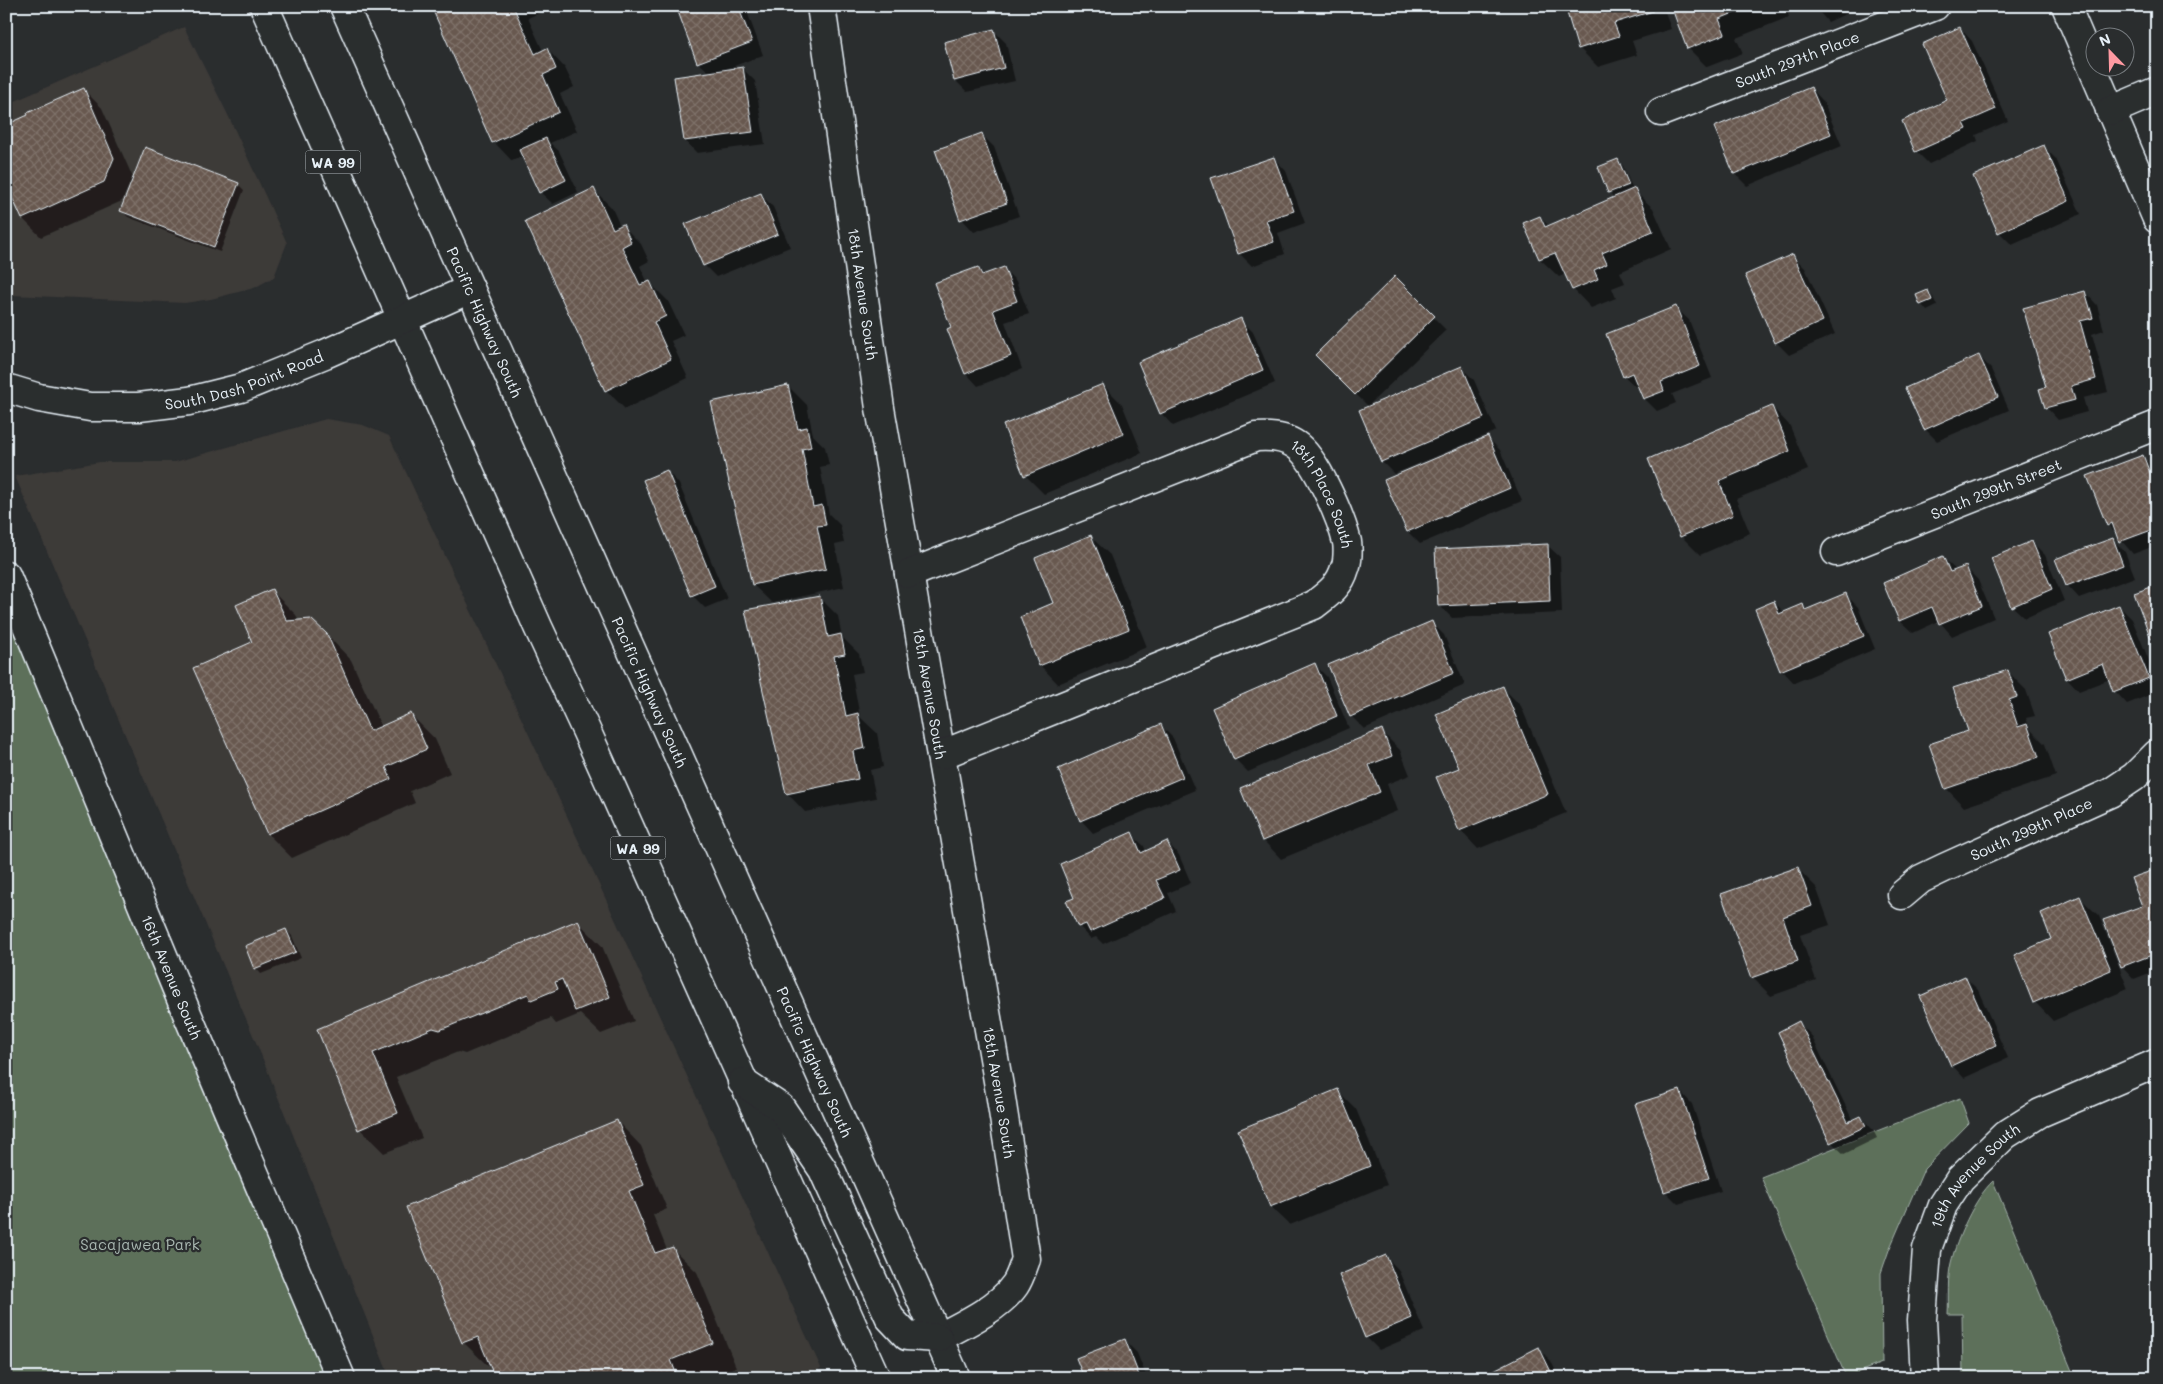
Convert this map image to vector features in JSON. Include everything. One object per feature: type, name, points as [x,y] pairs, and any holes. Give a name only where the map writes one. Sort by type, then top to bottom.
[{"type":"street","name":"WA 99","points":[[264,6],[538,627],[876,1378]]},
{"type":"street","name":"Pacific Highway South","points":[[344,6],[956,1378]]},
{"type":"street","name":"18th Avenue South","points":[[821,6],[880,408],[1000,1092],[1026,1259],[1016,1284],[1004,1295],[980,1316],[938,1338]]},
{"type":"street","name":"South 297th Place","points":[[1661,112],[1935,6]]},
{"type":"street","points":[[2066,6],[2157,219]]},
{"type":"street","points":[[2110,111],[2157,91]]},
{"type":"street","name":"South Dash Point Road","points":[[6,388],[39,398],[90,407],[139,407],[189,401],[240,388],[325,354],[470,289]]},
{"type":"street","name":"South 299th Street","points":[[1836,552],[2157,425]]},
{"type":"street","name":"18th Place South","points":[[909,574],[1256,437],[1272,436],[1295,444],[1310,458],[1323,480],[1347,543],[1346,567],[1335,589],[1314,605],[941,755]]},
{"type":"street","name":"16th Avenue South","points":[[6,575],[188,1016],[341,1378]]},
{"type":"street","name":"South 299th Place","points":[[1902,895],[1922,880],[1944,868],[2110,793],[2134,777],[2157,754]]},
{"type":"street","name":"19th Avenue South","points":[[1925,1378],[1922,1320],[1927,1249],[1942,1205],[1960,1179],[2005,1135],[2040,1113],[2157,1063]]},
{"type":"street","points":[[742,1082],[781,1108],[819,1163],[890,1318],[907,1336],[938,1338]]},
{"type":"shaded area","points":[[184,27],[227,113],[287,243],[274,277],[254,288],[211,299],[185,303],[12,295],[6,292],[6,105]]},
{"type":"shaded area","points":[[326,419],[363,425],[389,436],[603,893],[821,1368],[805,1378],[390,1378],[258,1047],[15,476],[100,462],[175,462]]},
{"type":"green space","name":"Sacajawea Park","points":[[6,575],[341,1378],[6,1378]]},
{"type":"green space","points":[[1960,1098],[1969,1123],[1924,1169],[1881,1273],[1882,1363],[1846,1377],[1761,1177]]},
{"type":"green space","points":[[1993,1181],[2075,1378],[1963,1378],[1962,1314],[1948,1314],[1950,1269],[1957,1242],[1967,1219],[1979,1198]]},
{"type":"building","points":[[431,6],[513,6],[535,54],[547,48],[556,69],[543,75],[559,112],[492,143]]},
{"type":"building","points":[[676,6],[738,6],[752,42],[697,63]]},
{"type":"building","points":[[1565,6],[1651,6],[1653,11],[1614,23],[1619,36],[1578,49]]},
{"type":"building","points":[[1671,6],[1751,6],[1719,19],[1725,34],[1687,49]]},
{"type":"building","points":[[1960,27],[1996,109],[1964,123],[1967,129],[1915,152],[1902,121],[1947,100],[1922,44]]},
{"type":"building","points":[[994,29],[1004,68],[954,81],[944,42]]},
{"type":"building","points":[[743,67],[753,132],[684,141],[674,77]]},
{"type":"building","points":[[1811,87],[1831,134],[1734,174],[1714,127]]},
{"type":"building","points":[[84,88],[114,158],[104,182],[22,219],[6,184],[6,125],[28,115],[27,113]]},
{"type":"building","points":[[982,133],[1007,203],[960,220],[935,150]]},
{"type":"building","points":[[546,138],[566,180],[539,193],[519,150]]},
{"type":"building","points":[[2044,145],[2069,201],[1998,233],[1973,176]]},
{"type":"building","points":[[145,147],[239,183],[214,247],[120,211]]},
{"type":"building","points":[[1274,157],[1294,211],[1266,220],[1274,242],[1238,254],[1211,178]]},
{"type":"building","points":[[1618,159],[1629,185],[1608,193],[1598,167]]},
{"type":"building","points":[[594,188],[613,229],[623,224],[631,242],[622,247],[640,285],[650,281],[666,316],[654,322],[671,359],[605,391],[525,221]]},
{"type":"building","points":[[1635,188],[1653,231],[1602,253],[1607,264],[1594,270],[1598,279],[1572,290],[1555,253],[1539,259],[1523,223],[1540,216],[1545,227]]},
{"type":"building","points":[[761,193],[778,234],[703,266],[685,224]]},
{"type":"building","points":[[1793,254],[1823,321],[1775,343],[1745,275]]},
{"type":"building","points":[[978,267],[982,275],[1004,267],[1017,301],[993,310],[1011,356],[965,374],[947,329],[951,327],[934,283]]},
{"type":"building","points":[[1395,276],[1435,316],[1355,395],[1315,355]]},
{"type":"building","points":[[1928,290],[1932,300],[1920,305],[1916,295]]},
{"type":"building","points":[[2085,291],[2093,318],[2080,321],[2096,379],[2071,386],[2075,400],[2045,408],[2039,389],[2046,387],[2023,308]]},
{"type":"building","points":[[1676,306],[1700,366],[1661,382],[1664,391],[1643,399],[1632,373],[1623,377],[1606,334]]},
{"type":"building","points":[[1241,318],[1263,370],[1160,414],[1138,362]]},
{"type":"building","points":[[1979,355],[1998,397],[1924,430],[1905,388]]},
{"type":"building","points":[[1462,366],[1484,418],[1381,462],[1359,410]]},
{"type":"building","points":[[1103,384],[1124,434],[1024,476],[1003,425]]},
{"type":"building","points":[[788,385],[798,429],[807,427],[811,447],[802,449],[813,507],[822,505],[826,525],[817,526],[826,569],[752,585],[711,402]]},
{"type":"building","points":[[1772,406],[1790,451],[1719,481],[1733,515],[1680,537],[1648,459]]},
{"type":"building","points":[[1488,436],[1510,488],[1407,532],[1384,480]]},
{"type":"building","points":[[2143,455],[2157,491],[2157,528],[2119,542],[2112,523],[2107,526],[2087,476]]},
{"type":"building","points":[[667,470],[715,586],[691,596],[643,480]]},
{"type":"building","points":[[1091,535],[1129,629],[1039,666],[1020,617],[1053,603],[1035,558]]},
{"type":"building","points":[[2113,538],[2123,565],[2066,586],[2055,559]]},
{"type":"building","points":[[2032,541],[2052,589],[2011,607],[1991,558]]},
{"type":"building","points":[[1548,544],[1550,601],[1438,606],[1435,549]]},
{"type":"building","points":[[1943,556],[1950,572],[1966,566],[1982,606],[1939,624],[1932,607],[1899,621],[1883,583]]},
{"type":"building","points":[[2157,585],[2157,637],[2151,639],[2134,593]]},
{"type":"building","points":[[272,589],[287,621],[311,619],[327,634],[370,731],[411,713],[427,749],[386,767],[391,779],[267,834],[193,668],[252,642],[236,605]]},
{"type":"building","points":[[1846,593],[1864,636],[1780,671],[1755,609],[1774,601],[1779,614],[1803,604],[1805,610]]},
{"type":"building","points":[[820,596],[828,637],[841,634],[845,654],[834,656],[846,716],[858,713],[865,748],[853,751],[858,779],[786,794],[745,610]]},
{"type":"building","points":[[2119,605],[2149,678],[2113,692],[2103,664],[2066,679],[2048,634]]},
{"type":"building","points":[[1432,621],[1454,673],[1350,717],[1328,665]]},
{"type":"building","points":[[1315,663],[1337,716],[1234,760],[1212,708]]},
{"type":"building","points":[[2008,670],[2017,697],[2009,700],[2018,727],[2027,724],[2039,757],[1945,789],[1929,744],[1968,731],[1953,688]]},
{"type":"building","points":[[1503,686],[1548,794],[1459,831],[1436,777],[1459,768],[1436,714]]},
{"type":"building","points":[[1161,724],[1183,777],[1080,821],[1058,769]]},
{"type":"building","points":[[1382,729],[1392,756],[1369,765],[1380,792],[1262,841],[1240,788]]},
{"type":"building","points":[[1132,832],[1141,853],[1167,841],[1180,870],[1156,880],[1165,898],[1090,932],[1086,924],[1078,927],[1066,901],[1074,898],[1060,864]]},
{"type":"building","points":[[1798,867],[1812,906],[1783,917],[1798,961],[1751,978],[1721,894]]},
{"type":"building","points":[[2157,869],[2157,953],[2121,967],[2103,920],[2142,906],[2131,878]]},
{"type":"building","points":[[2080,896],[2111,970],[2033,1003],[2014,955],[2051,939],[2041,913]]},
{"type":"building","points":[[578,920],[610,997],[575,1011],[562,979],[555,982],[558,989],[531,1000],[528,994],[440,1030],[433,1028],[373,1053],[398,1113],[358,1130],[317,1029]]},
{"type":"building","points":[[286,929],[296,952],[254,969],[245,946]]},
{"type":"building","points":[[1965,976],[1996,1045],[1951,1066],[1920,996]]},
{"type":"building","points":[[1799,1021],[1848,1122],[1861,1116],[1866,1126],[1830,1143],[1778,1032]]},
{"type":"building","points":[[1338,1089],[1370,1166],[1270,1207],[1238,1130]]},
{"type":"building","points":[[1680,1090],[1709,1178],[1664,1192],[1635,1104]]},
{"type":"building","points":[[617,1120],[644,1185],[629,1191],[655,1253],[673,1247],[713,1343],[671,1360],[676,1373],[664,1378],[495,1378],[478,1337],[462,1343],[406,1207]]},
{"type":"building","points":[[1386,1255],[1412,1318],[1365,1338],[1339,1275]]},
{"type":"building","points":[[1125,1339],[1140,1378],[1084,1378],[1076,1358]]},
{"type":"building","points":[[1539,1347],[1554,1378],[1497,1378],[1494,1370]]}]
